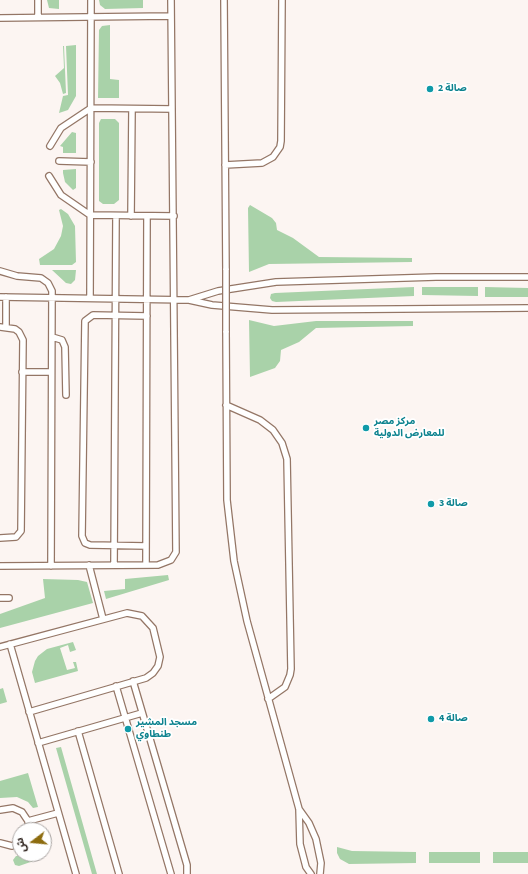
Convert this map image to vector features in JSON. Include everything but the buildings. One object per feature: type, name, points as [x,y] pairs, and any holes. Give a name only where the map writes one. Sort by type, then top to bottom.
[{"type":"lane","points":[[38,0],[38,17]]},
{"type":"lane","points":[[90,298],[91,0]]},
{"type":"lane","points":[[0,566],[146,565],[168,563],[174,557],[177,548],[171,0]]},
{"type":"lane","points":[[224,0],[226,405],[228,500],[231,541],[242,601],[299,808],[300,844],[306,867],[311,874]]},
{"type":"lane","points":[[225,165],[262,163],[273,157],[280,147],[282,0]]},
{"type":"lane","points":[[0,18],[172,16]]},
{"type":"lane","points":[[50,146],[61,128],[91,108],[172,109]]},
{"type":"lane","points":[[131,216],[132,109]]},
{"type":"lane","points":[[59,161],[91,162]]},
{"type":"lane","points":[[49,176],[61,195],[90,215],[174,216]]},
{"type":"lane","points":[[114,565],[116,216]]},
{"type":"lane","points":[[146,565],[147,216]]},
{"type":"lane","points":[[0,271],[17,276],[41,278],[50,287],[52,297],[51,566]]},
{"type":"lane","points":[[189,300],[218,291],[276,282],[436,277],[528,277]]},
{"type":"lane","points":[[0,538],[16,537],[21,531],[21,335],[15,329],[3,327],[3,297],[174,299],[189,300],[212,305],[267,310],[528,308]]},
{"type":"lane","points":[[146,546],[87,545],[82,536],[85,321],[94,315],[147,316]]},
{"type":"lane","points":[[52,337],[62,340],[65,346],[66,395]]},
{"type":"lane","points":[[22,372],[52,372]]},
{"type":"lane","points":[[226,405],[260,420],[273,430],[282,443],[287,459],[291,668],[285,688],[275,697],[268,699]]},
{"type":"lane","points":[[89,565],[104,619]]},
{"type":"lane","points":[[0,598],[9,598]]},
{"type":"lane","points":[[0,647],[132,613],[142,616],[153,628],[160,657],[158,666],[150,676],[30,712]]},
{"type":"lane","points":[[10,644],[76,874]]},
{"type":"lane","points":[[132,681],[187,866],[187,874]]},
{"type":"lane","points":[[116,686],[171,874]]},
{"type":"lane","points":[[38,743],[142,713]]},
{"type":"lane","points":[[78,732],[119,874]]},
{"type":"lane","points":[[0,810],[7,808],[18,809],[28,821],[58,813]]},
{"type":"lane","points":[[299,808],[309,823],[316,839],[321,863],[320,874]]},
{"type":"lane","points":[[0,843],[12,846]]},
{"type":"green space","points":[[47,0],[59,0],[59,9],[49,8]]},
{"type":"green space","points":[[99,0],[143,0],[143,8],[105,9],[100,5]]},
{"type":"green space","points":[[110,25],[110,79],[119,80],[119,98],[98,98],[99,30],[102,26]]},
{"type":"green space","points":[[76,45],[76,96],[68,110],[59,113],[63,96],[68,95],[66,46]]},
{"type":"green space","points":[[63,46],[66,93],[63,94],[60,83],[55,76],[64,68]]},
{"type":"green space","points":[[101,119],[115,119],[119,123],[119,200],[114,204],[103,204],[99,201],[99,123]]},
{"type":"green space","points":[[72,132],[76,133],[76,153],[63,153],[63,147],[60,146]]},
{"type":"green space","points":[[76,169],[76,188],[73,190],[65,182],[63,170]]},
{"type":"green space","points":[[250,205],[272,218],[276,223],[277,230],[293,238],[319,257],[412,258],[412,262],[269,264],[249,272],[248,208]]},
{"type":"green space","points":[[61,209],[68,214],[75,226],[76,262],[72,265],[40,265],[39,259],[54,249],[61,236],[63,226],[59,210]]},
{"type":"green space","points":[[52,270],[76,270],[75,280],[71,284],[66,283]]},
{"type":"green space","points":[[414,287],[414,296],[276,302],[272,301],[270,298],[271,294],[275,293]]},
{"type":"green space","points":[[422,287],[478,287],[478,296],[422,295]]},
{"type":"green space","points":[[485,287],[528,288],[528,297],[485,297]]},
{"type":"green space","points":[[249,320],[274,326],[316,321],[413,321],[413,326],[316,328],[299,342],[281,350],[280,361],[275,368],[250,377]]},
{"type":"green space","points":[[168,575],[169,580],[106,599],[104,591],[125,589],[125,579]]},
{"type":"green space","points":[[43,579],[78,580],[87,582],[93,603],[0,628],[0,614],[45,598]]},
{"type":"green space","points":[[73,642],[76,650],[70,652],[68,645],[60,648],[67,670],[75,668],[73,662],[76,662],[78,671],[35,683],[32,672],[38,656],[47,649]]},
{"type":"green space","points":[[3,688],[7,702],[0,704],[0,689]]},
{"type":"green space","points":[[61,747],[97,874],[92,874],[56,748]]},
{"type":"green space","points":[[28,773],[38,807],[33,808],[28,802],[17,797],[0,798],[0,781]]},
{"type":"green space","points":[[337,847],[352,851],[416,852],[416,863],[349,864],[340,859],[337,853]]},
{"type":"green space","points":[[429,852],[480,852],[480,863],[429,863]]},
{"type":"green space","points":[[493,852],[528,852],[528,863],[493,863]]},
{"type":"green space","points":[[14,862],[30,862],[19,866],[15,865]]},
{"type":"place","name":"صالة 2","points":[[430,89]]},
{"type":"place","name":"مركز مصر للمعارض الدولية","points":[[366,428]]},
{"type":"place","name":"صالة 3","points":[[431,504]]},
{"type":"place","name":"صالة 4","points":[[431,719]]},
{"type":"place","name":"مسجد المشير طنطاوي","points":[[128,729]]}]
